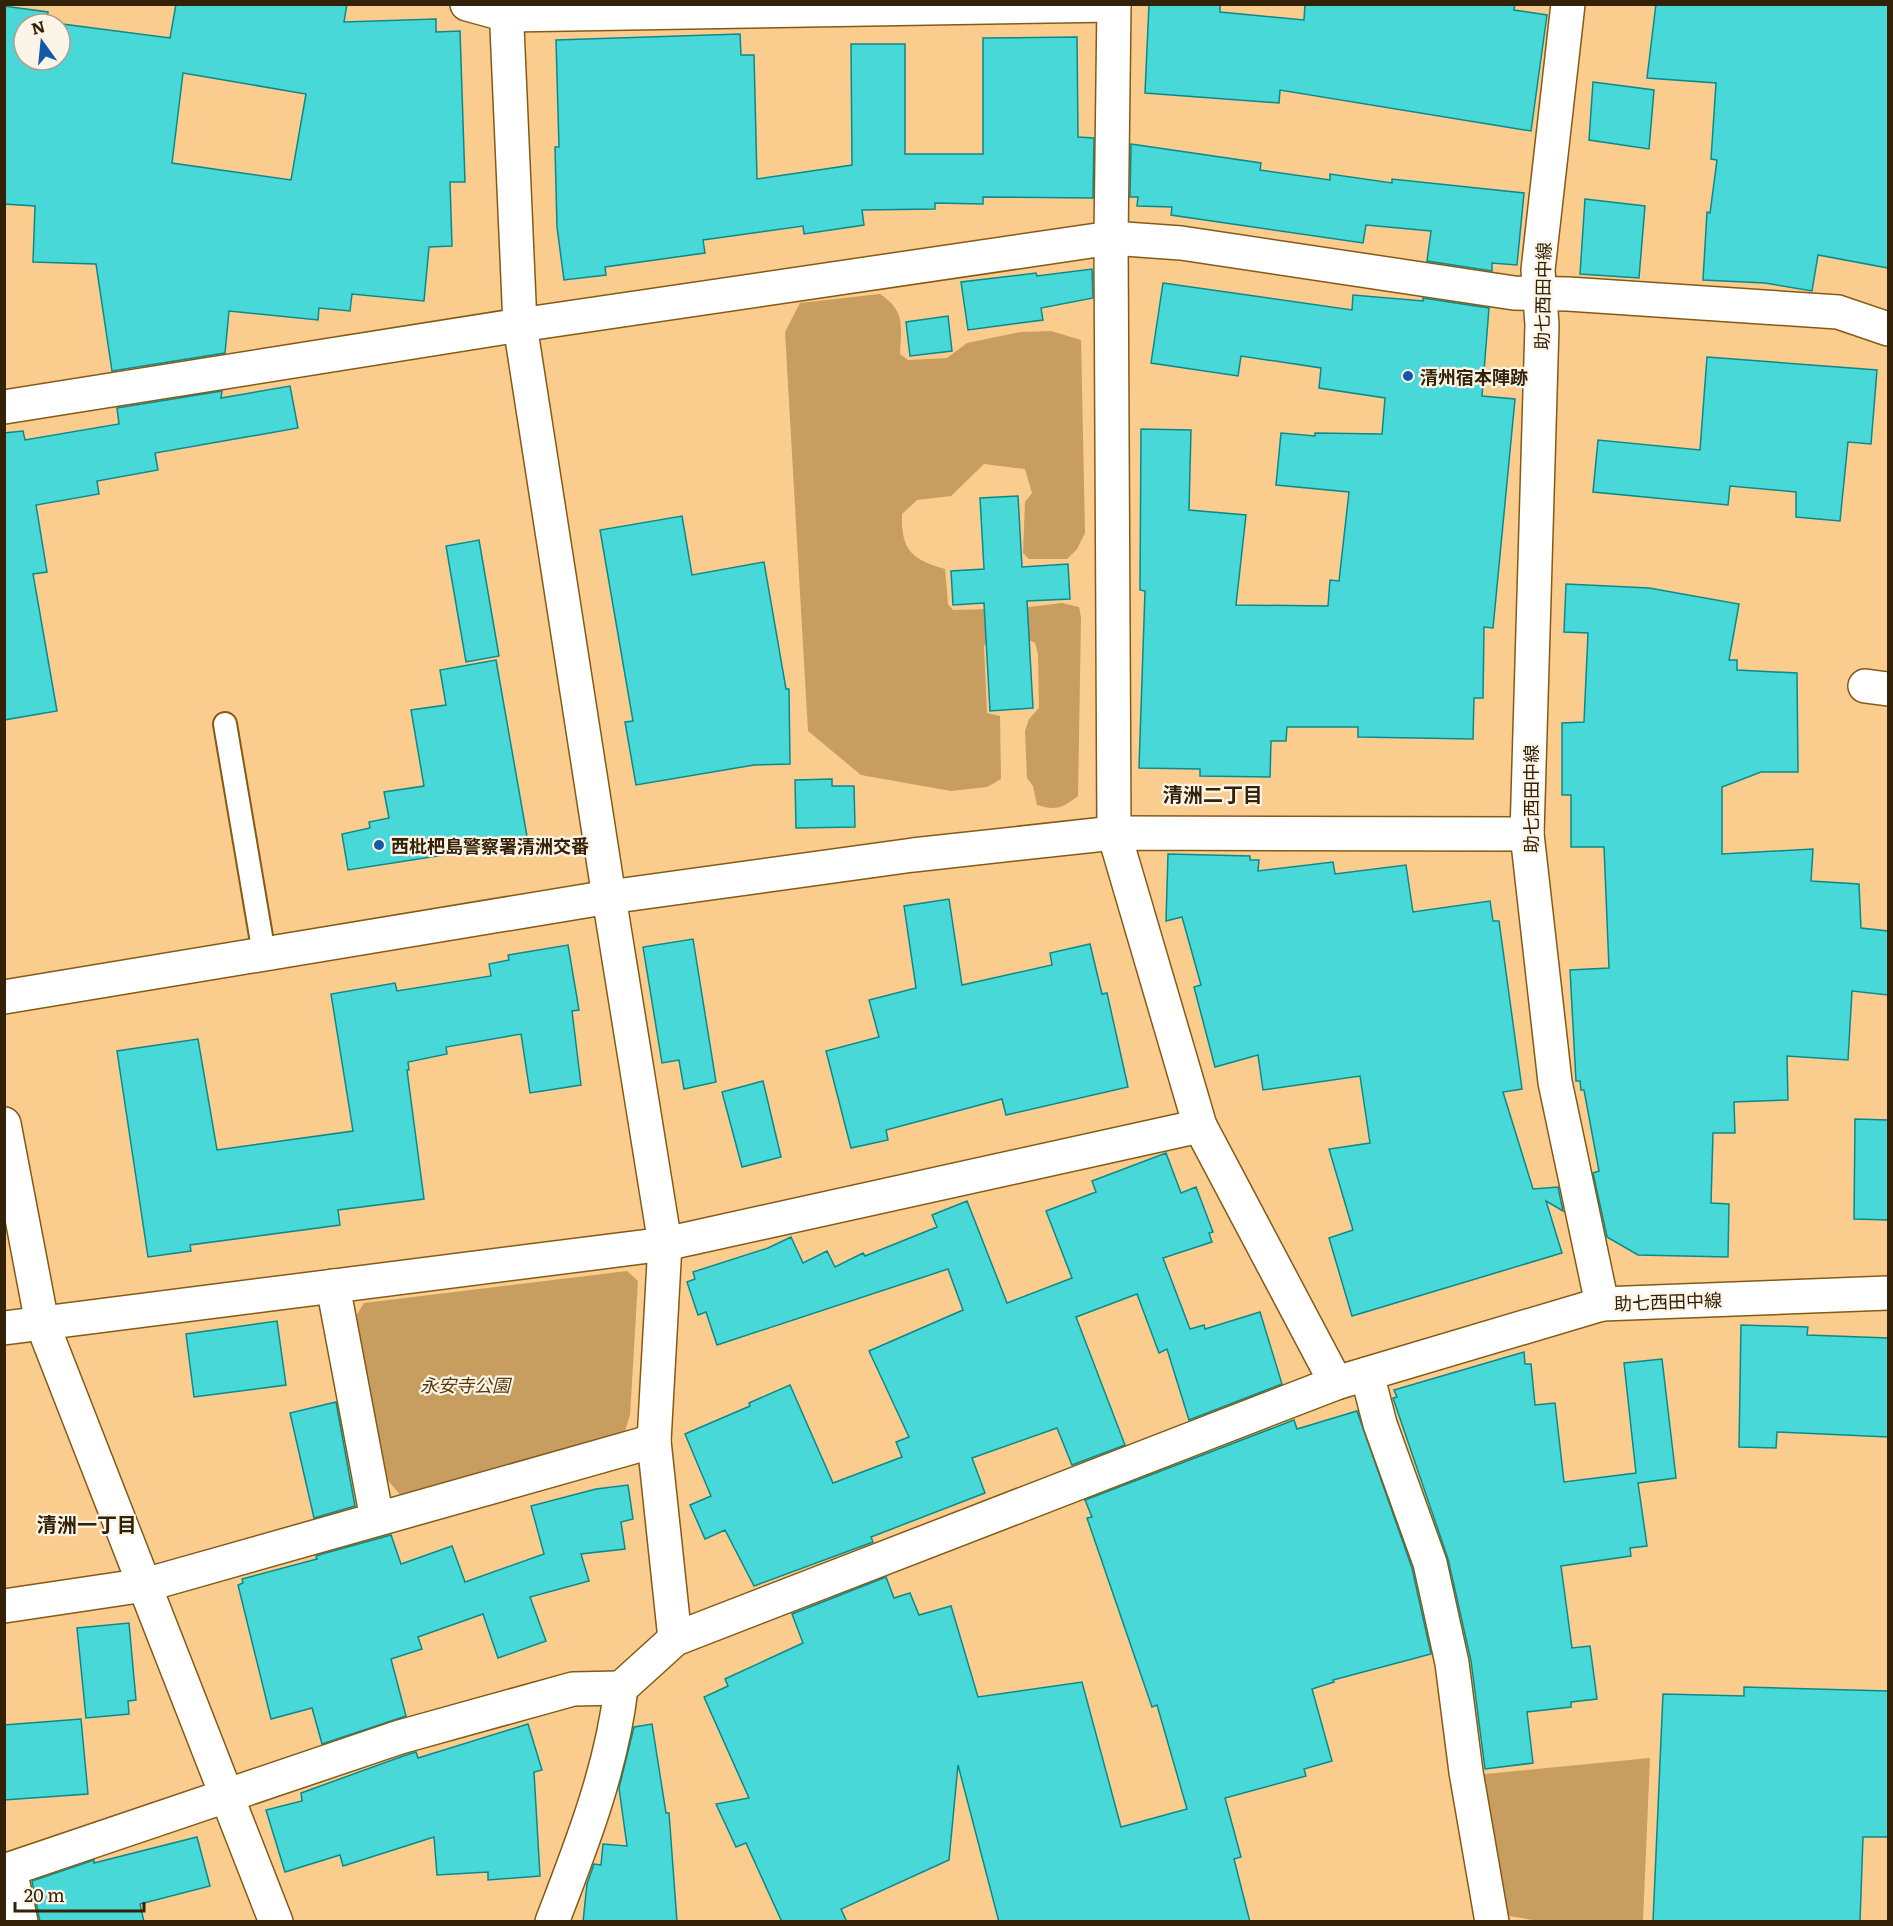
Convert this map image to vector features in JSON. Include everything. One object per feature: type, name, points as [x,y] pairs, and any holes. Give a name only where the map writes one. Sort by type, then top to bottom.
[{"type":"street","points":[[467,4],[507,10],[1114,5],[1111,238],[1114,833],[1200,1126],[1336,1383]]},
{"type":"street","name":"助七西田中線","points":[[1568,4],[1538,270],[1542,325],[1527,834],[1555,1082],[1602,1304],[1888,1293]]},
{"type":"street","points":[[507,10],[520,325],[665,1244],[654,1441],[675,1639]]},
{"type":"street","points":[[4,407],[520,325],[1111,238],[1181,243],[1514,292],[1838,312],[1888,329]]},
{"type":"street","points":[[4,997],[609,897],[914,855],[1114,833],[1527,834]]},
{"type":"street","points":[[4,1124],[42,1323],[228,1794],[276,1922]]},
{"type":"street","points":[[4,1328],[665,1244],[1200,1126]]},
{"type":"street","points":[[333,1286],[377,1519]]},
{"type":"street","points":[[552,1922],[574,1865],[616,1727],[621,1688],[675,1639],[1336,1383],[1602,1304]]},
{"type":"street","points":[[1367,1374],[1380,1424],[1414,1514],[1433,1575],[1452,1664],[1466,1772],[1492,1922]]},
{"type":"street","points":[[4,1606],[145,1585],[654,1441]]},
{"type":"street","points":[[21,1922],[7,1870],[400,1737],[573,1689],[621,1688]]},
{"type":"lane","points":[[225,724],[264,954]]},
{"type":"green space","points":[[880,294],[898,313],[901,327],[900,354],[908,360],[947,358],[967,343],[1021,332],[1051,331],[1081,340],[1085,533],[1077,549],[1067,559],[1029,559],[1023,553],[1025,502],[1032,493],[1025,469],[984,464],[951,496],[917,500],[902,514],[904,536],[910,551],[916,557],[945,569],[948,604],[953,610],[989,609],[992,637],[984,646],[987,713],[1000,716],[1001,779],[987,787],[951,791],[861,775],[808,731],[785,332],[800,303]]},
{"type":"green space","points":[[1062,603],[1079,607],[1081,617],[1078,796],[1063,806],[1050,808],[1037,805],[1033,786],[1027,778],[1025,731],[1029,719],[1039,708],[1038,654],[1035,643],[1022,637],[1021,608]]},
{"type":"green space","name":"永安寺公園","points":[[627,1271],[638,1281],[630,1415],[624,1434],[403,1498],[385,1477],[353,1321],[364,1303]]},
{"type":"green space","points":[[1650,1758],[1643,1921],[1539,1921],[1498,1914],[1476,1775]]},
{"type":"building","points":[[176,4],[347,4],[344,22],[436,19],[436,32],[460,31],[465,182],[450,182],[452,246],[429,247],[424,301],[352,294],[350,311],[319,308],[318,320],[229,311],[225,353],[112,371],[96,264],[33,262],[35,206],[4,204],[4,6],[48,12],[12,12],[12,72],[72,72],[72,25],[170,38]],"holes":[[[183,73],[306,94],[291,180],[172,163]]]},
{"type":"building","points":[[1149,4],[1220,4],[1220,12],[1304,20],[1305,4],[1515,4],[1514,10],[1547,15],[1531,131],[1280,90],[1279,103],[1145,93]]},
{"type":"building","points":[[1656,4],[1888,4],[1888,268],[1818,255],[1812,291],[1765,283],[1703,280],[1707,212],[1710,213],[1717,160],[1711,159],[1716,83],[1647,78]]},
{"type":"building","points":[[740,34],[741,55],[754,55],[757,179],[852,165],[851,44],[905,44],[905,154],[983,154],[983,38],[1077,37],[1078,137],[1094,138],[1093,198],[983,197],[983,204],[935,203],[935,209],[862,210],[864,225],[804,234],[803,226],[703,240],[705,253],[605,267],[606,275],[564,280],[557,227],[555,147],[559,147],[556,40]]},
{"type":"building","points":[[1593,82],[1654,90],[1649,149],[1589,140]]},
{"type":"building","points":[[1131,144],[1261,163],[1260,170],[1330,180],[1330,174],[1392,183],[1392,179],[1524,193],[1517,265],[1492,263],[1492,271],[1427,261],[1431,231],[1366,225],[1363,243],[1171,215],[1172,207],[1137,206],[1138,197],[1130,197]]},
{"type":"building","points":[[1585,199],[1645,206],[1639,278],[1580,274]]},
{"type":"building","points":[[1092,269],[1093,298],[1041,308],[1043,320],[968,330],[961,282]]},
{"type":"building","points":[[1163,283],[1352,310],[1353,295],[1423,301],[1423,298],[1489,308],[1482,396],[1515,399],[1493,628],[1484,627],[1483,698],[1474,698],[1473,739],[1358,737],[1358,727],[1287,727],[1286,741],[1271,741],[1270,777],[1200,776],[1200,769],[1139,768],[1145,591],[1140,590],[1141,429],[1191,430],[1189,510],[1246,515],[1236,605],[1328,606],[1330,580],[1339,581],[1349,492],[1276,485],[1281,433],[1315,436],[1315,433],[1382,434],[1385,398],[1319,388],[1321,368],[1241,356],[1238,376],[1151,363]]},
{"type":"building","points":[[948,316],[952,351],[910,356],[906,322]]},
{"type":"building","points":[[1707,357],[1877,370],[1871,444],[1848,442],[1840,521],[1796,517],[1796,492],[1730,486],[1728,505],[1593,492],[1598,440],[1700,450]]},
{"type":"building","points":[[290,386],[298,428],[155,453],[158,470],[97,481],[99,494],[36,505],[47,572],[33,574],[57,711],[4,720],[4,433],[23,431],[25,440],[119,424],[117,408],[222,391],[221,398]]},
{"type":"building","points":[[1018,496],[1022,567],[1068,564],[1070,599],[1027,601],[1033,708],[990,711],[984,603],[953,605],[951,571],[984,569],[980,498]]},
{"type":"building","points":[[682,516],[692,575],[764,562],[786,689],[789,689],[790,764],[754,765],[636,785],[625,722],[633,721],[600,530]]},
{"type":"building","points":[[479,540],[499,656],[466,662],[446,546]]},
{"type":"building","points":[[1566,584],[1649,588],[1739,604],[1729,660],[1737,660],[1737,670],[1797,673],[1798,772],[1761,772],[1722,787],[1722,854],[1813,849],[1811,881],[1859,884],[1861,928],[1888,931],[1888,995],[1852,991],[1848,1060],[1787,1056],[1788,1100],[1734,1102],[1735,1133],[1713,1133],[1711,1203],[1729,1204],[1728,1257],[1638,1255],[1607,1237],[1593,1173],[1599,1171],[1584,1090],[1581,1090],[1580,1081],[1576,1081],[1570,970],[1609,968],[1604,847],[1571,847],[1571,795],[1562,795],[1562,723],[1584,722],[1588,633],[1564,632]]},
{"type":"building","points":[[496,660],[528,842],[348,870],[342,834],[370,828],[369,822],[389,818],[384,792],[424,786],[411,710],[446,705],[440,670]]},
{"type":"building","points":[[832,779],[832,786],[854,786],[855,827],[796,828],[795,780]]},
{"type":"building","points":[[1168,854],[1250,856],[1250,860],[1259,860],[1258,871],[1333,862],[1335,874],[1406,865],[1413,912],[1490,901],[1493,921],[1499,921],[1522,1089],[1503,1092],[1533,1189],[1558,1187],[1563,1211],[1546,1201],[1562,1253],[1352,1316],[1329,1238],[1353,1230],[1329,1149],[1370,1143],[1360,1076],[1263,1090],[1258,1055],[1215,1067],[1194,987],[1201,985],[1182,917],[1166,921]]},
{"type":"building","points":[[949,899],[962,985],[1052,965],[1050,953],[1090,944],[1102,994],[1107,993],[1128,1087],[1006,1115],[1002,1099],[886,1130],[888,1140],[851,1148],[826,1051],[879,1037],[869,1000],[916,988],[904,906]]},
{"type":"building","points":[[693,939],[716,1082],[684,1089],[679,1060],[662,1063],[643,947]]},
{"type":"building","points":[[568,945],[579,1010],[572,1011],[581,1085],[530,1093],[521,1034],[446,1047],[447,1054],[408,1062],[409,1070],[407,1070],[424,1199],[338,1210],[340,1225],[190,1245],[191,1251],[148,1257],[117,1051],[198,1039],[217,1150],[353,1131],[331,994],[395,983],[397,991],[491,976],[489,964],[509,960],[508,955]]},
{"type":"building","points":[[763,1081],[781,1157],[742,1167],[722,1092]]},
{"type":"building","points":[[1855,1119],[1888,1120],[1888,1220],[1854,1219]]},
{"type":"building","points":[[1166,1153],[1181,1193],[1196,1187],[1213,1232],[1209,1233],[1212,1242],[1163,1258],[1190,1329],[1204,1325],[1205,1329],[1260,1312],[1282,1384],[1189,1420],[1167,1349],[1159,1353],[1137,1294],[1076,1317],[1125,1445],[1072,1465],[1057,1428],[972,1458],[985,1493],[871,1537],[873,1542],[754,1586],[725,1530],[705,1539],[690,1505],[711,1496],[685,1434],[750,1406],[749,1403],[790,1385],[833,1483],[902,1457],[896,1442],[909,1437],[869,1351],[963,1310],[948,1269],[717,1345],[706,1312],[698,1315],[687,1282],[695,1279],[693,1272],[768,1248],[791,1237],[803,1263],[827,1251],[835,1267],[863,1253],[865,1256],[937,1227],[932,1215],[967,1201],[1007,1303],[1072,1278],[1046,1211],[1096,1192],[1092,1181]]},
{"type":"building","points":[[277,1321],[286,1385],[194,1397],[186,1334]]},
{"type":"building","points":[[1741,1325],[1808,1327],[1807,1335],[1888,1338],[1888,1437],[1777,1432],[1776,1448],[1739,1447]]},
{"type":"building","points":[[1524,1352],[1525,1364],[1531,1364],[1535,1405],[1555,1403],[1564,1482],[1636,1473],[1624,1363],[1662,1359],[1676,1478],[1638,1483],[1647,1546],[1630,1548],[1631,1556],[1561,1566],[1572,1648],[1590,1646],[1597,1699],[1571,1702],[1571,1707],[1527,1712],[1533,1763],[1485,1769],[1471,1661],[1448,1559],[1393,1398],[1397,1397],[1394,1390]]},
{"type":"building","points":[[336,1402],[355,1506],[314,1518],[290,1413]]},
{"type":"building","points":[[1357,1411],[1412,1568],[1431,1654],[1333,1680],[1334,1682],[1312,1689],[1332,1761],[1304,1769],[1306,1776],[1225,1798],[1241,1857],[1234,1859],[1250,1922],[999,1922],[958,1765],[949,1860],[841,1909],[847,1922],[782,1922],[746,1843],[736,1847],[716,1804],[749,1798],[704,1697],[728,1686],[725,1679],[803,1643],[792,1614],[886,1577],[894,1598],[910,1593],[919,1615],[951,1606],[978,1697],[1082,1682],[1121,1827],[1187,1809],[1157,1705],[1152,1707],[1087,1518],[1092,1517],[1085,1500],[1294,1420],[1297,1429]]},
{"type":"building","points":[[628,1485],[633,1519],[621,1522],[625,1549],[581,1554],[589,1581],[530,1597],[546,1641],[498,1658],[483,1614],[418,1637],[422,1649],[391,1659],[406,1716],[322,1744],[312,1708],[271,1719],[238,1585],[243,1583],[242,1579],[317,1559],[316,1556],[322,1554],[391,1535],[401,1564],[452,1546],[465,1582],[544,1554],[531,1506],[596,1489]]},
{"type":"building","points":[[129,1623],[136,1700],[128,1701],[129,1714],[86,1718],[77,1628]]},
{"type":"building","points":[[1744,1687],[1888,1691],[1888,1837],[1863,1837],[1860,1922],[1653,1922],[1663,1694],[1744,1696]]},
{"type":"building","points":[[81,1719],[88,1794],[4,1800],[4,1725]]},
{"type":"building","points":[[528,1724],[542,1770],[534,1772],[540,1876],[488,1880],[488,1872],[437,1875],[434,1837],[343,1866],[340,1855],[285,1872],[266,1810],[302,1801],[301,1793],[406,1755],[416,1752],[418,1758]]},
{"type":"building","points":[[652,1724],[666,1813],[669,1813],[677,1922],[583,1922],[587,1884],[594,1864],[601,1865],[603,1844],[627,1846],[619,1788],[634,1727]]},
{"type":"building","points":[[197,1837],[210,1886],[140,1904],[144,1922],[40,1922],[32,1881],[94,1860],[94,1863]]},
{"type":"place","name":"清州宿本陣跡","points":[[1408,376]]},
{"type":"place","name":"西枇杷島警察署清洲交番","points":[[379,845]]},
{"type":"district","name":"清洲二丁目","points":[[1213,793]]},
{"type":"district","name":"清洲一丁目","points":[[87,1523]]}]
